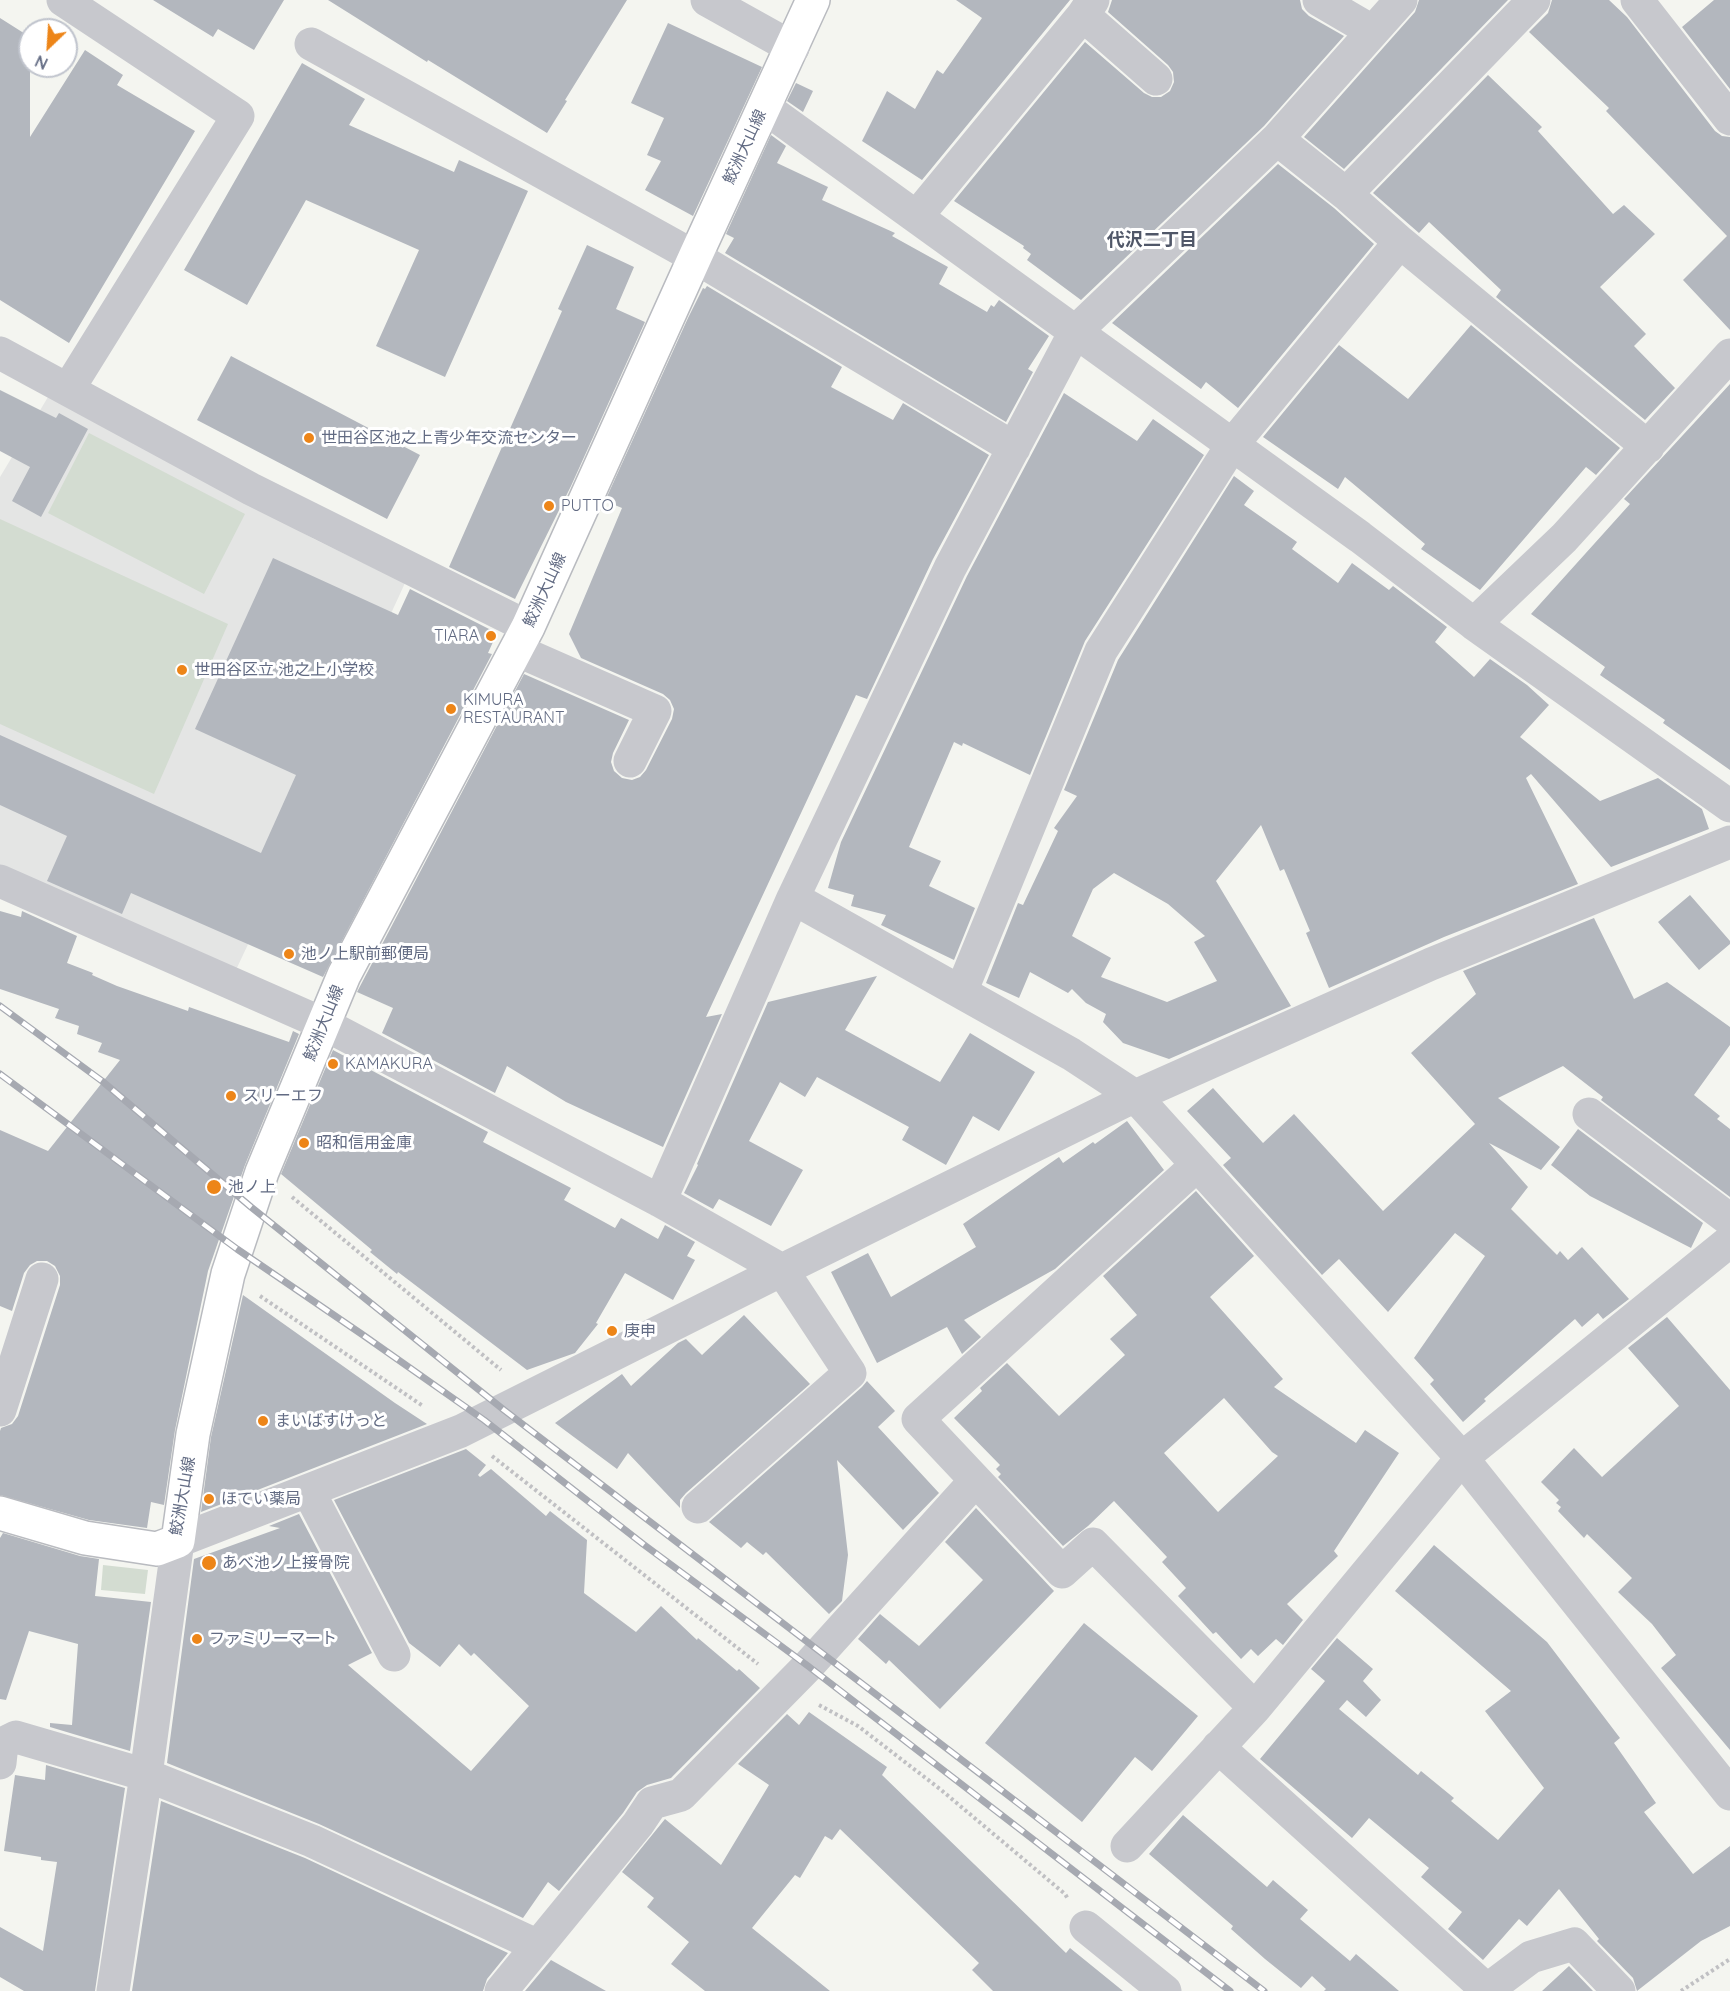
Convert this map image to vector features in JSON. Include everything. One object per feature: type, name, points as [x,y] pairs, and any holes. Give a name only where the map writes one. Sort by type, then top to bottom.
[{"type":"main road","name":"鮫洲大山線","points":[[0,1513],[85,1538],[116,1543],[157,1549],[178,1541],[193,1434],[228,1274],[262,1172],[344,975],[522,638],[813,0]]},
{"type":"street","points":[[63,0],[238,117],[69,388]]},
{"type":"street","points":[[707,0],[793,48]]},
{"type":"street","points":[[1318,0],[1372,31]]},
{"type":"street","points":[[660,1201],[793,898],[950,568],[1075,332],[1277,139],[1401,0]]},
{"type":"street","points":[[1346,194],[1534,0]]},
{"type":"street","points":[[1637,0],[1730,119]]},
{"type":"street","points":[[917,216],[1088,8],[1156,79]]},
{"type":"street","points":[[311,44],[695,257],[1014,448]]},
{"type":"street","points":[[764,107],[1360,537],[1474,624],[1730,806]]},
{"type":"street","points":[[1277,139],[1648,447]]},
{"type":"street","points":[[961,992],[1101,651],[1232,445],[1400,243]]},
{"type":"street","points":[[0,352],[655,711],[630,761]]},
{"type":"street","points":[[1474,624],[1564,538],[1730,356]]},
{"type":"street","points":[[113,1991],[178,1541],[461,1431],[1135,1096],[1431,964],[1730,842]]},
{"type":"street","points":[[0,881],[324,1024],[660,1201],[782,1270],[850,1373],[698,1507]]},
{"type":"street","points":[[793,898],[1071,1054],[1135,1096],[1462,1458],[1730,1794]]},
{"type":"street","points":[[1589,1114],[1730,1220]]},
{"type":"street","points":[[1197,1165],[918,1419],[1062,1572],[1093,1544],[1255,1708]]},
{"type":"street","points":[[1127,1846],[1255,1708],[1462,1458],[1730,1241]]},
{"type":"street","points":[[0,1410],[42,1279]]},
{"type":"street","points":[[501,1991],[638,1824],[652,1803],[681,1794],[808,1666],[975,1481]]},
{"type":"street","points":[[309,1492],[394,1655]]},
{"type":"street","points":[[0,1763],[2,1744],[16,1737],[146,1775],[312,1841],[538,1946]]},
{"type":"street","points":[[1218,1747],[1487,1990],[1531,1957],[1574,1944],[1619,1991]]},
{"type":"street","points":[[1086,1927],[1165,1991]]},
{"type":"path","points":[[262,1172],[531,1396]]},
{"type":"path","points":[[228,1274],[461,1431],[787,1687],[858,1726],[940,1789],[1065,1894],[1086,1927]]},
{"type":"path","points":[[1681,1991],[1730,1959]]},
{"type":"shaded area","name":"世田谷区立 池之上小学校","points":[[51,392],[314,539],[405,583],[325,757],[320,792],[234,974],[0,868],[0,477]]},
{"type":"shaded area","points":[[89,433],[245,514],[204,594],[48,513]]},
{"type":"shaded area","points":[[0,519],[228,624],[154,794],[0,724]]},
{"type":"shaded area","points":[[103,1565],[148,1570],[145,1594],[101,1590]]},
{"type":"building","points":[[153,0],[284,0],[254,50],[218,29],[213,37]]},
{"type":"building","points":[[328,0],[627,0],[547,133]]},
{"type":"building","points":[[956,0],[1070,0],[922,180],[862,141],[887,91],[915,109],[937,70],[943,74],[982,18]]},
{"type":"building","points":[[1112,0],[1300,0],[1302,9],[1309,16],[1344,36],[1264,126],[1081,300],[1027,260],[1031,254],[1023,248],[1024,246],[954,201],[1085,42],[1144,93],[1152,97],[1161,97],[1170,91],[1174,82],[1173,72],[1108,12]]},
{"type":"building","points":[[1419,0],[1508,0],[1344,169],[1304,137],[1415,12]]},
{"type":"building","points":[[1552,0],[1609,0],[1627,17],[1715,131],[1722,136],[1730,137],[1730,330],[1683,280],[1727,236],[1606,111],[1609,108],[1529,32],[1548,13]]},
{"type":"building","points":[[1714,0],[1730,0],[1730,89],[1682,27]]},
{"type":"building","points":[[0,18],[18,29],[18,78],[30,78],[30,137],[67,78],[78,78],[78,61],[85,50],[123,75],[117,85],[195,131],[69,343],[0,300]]},
{"type":"building","points":[[668,23],[762,67],[693,216],[645,190],[661,161],[647,155],[664,118],[631,103]]},
{"type":"building","points":[[302,63],[365,99],[349,125],[454,172],[459,160],[528,191],[445,377],[376,346],[419,250],[306,200],[247,305],[184,270]]},
{"type":"building","points":[[1488,75],[1542,127],[1538,131],[1613,214],[1624,205],[1655,234],[1600,287],[1646,334],[1634,346],[1675,388],[1645,420],[1496,297],[1501,290],[1429,222],[1419,233],[1373,193]]},
{"type":"building","points":[[796,83],[813,91],[803,112],[787,101]]},
{"type":"building","points":[[771,135],[786,146],[777,163],[828,187],[822,200],[895,233],[892,236],[948,267],[939,284],[987,312],[991,305],[994,307],[999,300],[1049,336],[1028,369],[1033,372],[1006,422],[725,253],[734,238],[726,234]]},
{"type":"building","points":[[1278,164],[1334,208],[1374,244],[1238,408],[1206,382],[1201,389],[1112,323]]},
{"type":"building","points":[[587,245],[634,267],[616,309],[645,322],[571,486],[515,599],[449,567],[562,311],[558,309]]},
{"type":"building","points":[[707,286],[842,367],[831,387],[893,420],[903,403],[989,455],[933,559],[867,699],[856,695],[706,1017],[722,1014],[663,1147],[566,1102],[507,1066],[495,1093],[382,1033],[393,1008],[357,992],[524,674],[629,720],[611,762],[614,771],[622,778],[632,780],[640,777],[646,770],[672,719],[674,709],[670,700],[663,694],[581,658],[569,634],[622,508],[605,501],[688,318],[703,288]]},
{"type":"building","points":[[1471,325],[1620,448],[1596,475],[1586,467],[1480,590],[1421,549],[1425,544],[1345,477],[1338,489],[1263,437],[1339,345],[1408,399]]},
{"type":"building","name":"世田谷区池之上青少年交流センター","points":[[231,356],[420,455],[387,519],[197,420]]},
{"type":"building","points":[[1730,384],[1730,770],[1663,723],[1665,720],[1600,675],[1605,667],[1531,614],[1630,504],[1624,499]]},
{"type":"building","points":[[0,390],[56,418],[59,413],[88,429],[41,517],[12,501],[30,467],[0,451]]},
{"type":"building","points":[[1064,393],[1137,441],[1153,419],[1204,455],[1085,641],[1030,775],[963,743],[962,746],[954,742],[909,847],[941,861],[929,886],[975,908],[954,960],[881,925],[886,915],[851,906],[854,895],[828,888],[841,842],[967,576]]},
{"type":"building","points":[[1234,476],[1254,491],[1244,505],[1297,542],[1292,549],[1338,583],[1352,563],[1389,590],[1393,586],[1447,627],[1435,642],[1474,677],[1490,659],[1527,685],[1549,705],[1520,737],[1600,801],[1658,778],[1702,809],[1709,829],[1611,867],[1531,774],[1526,778],[1578,884],[1444,937],[1329,988],[1306,933],[1310,931],[1284,869],[1280,871],[1261,825],[1216,881],[1291,1006],[1169,1059],[1123,1043],[1103,1022],[1106,1014],[1086,1003],[1072,989],[1068,993],[1030,972],[1019,998],[986,983],[1018,903],[1023,905],[1058,831],[1054,828],[1077,796],[1064,790],[1118,660]],"holes":[[[1114,873],[1168,904],[1205,936],[1194,942],[1217,981],[1167,1002],[1101,977],[1111,958],[1072,936],[1093,889]]]},
{"type":"building","points":[[273,558],[398,615],[410,589],[497,633],[488,653],[492,654],[323,977],[131,893],[122,914],[47,881],[67,836],[0,805],[0,735],[261,853],[296,775],[195,729]]},
{"type":"building","points":[[1690,895],[1730,941],[1730,944],[1699,970],[1658,922]]},
{"type":"building","points":[[0,911],[21,917],[22,911],[77,936],[67,963],[117,986],[188,1011],[189,1007],[289,1042],[293,1031],[299,1034],[245,1165],[208,1271],[175,1430],[164,1505],[151,1502],[147,1528],[89,1520],[0,1495],[0,1431],[1,1428],[12,1424],[18,1416],[60,1285],[60,1276],[55,1266],[47,1261],[37,1261],[30,1265],[24,1273],[12,1311],[0,1306],[0,1130],[48,1151],[120,1060],[98,1052],[102,1043],[77,1034],[79,1026],[55,1018],[59,1009],[0,989]]},
{"type":"building","points":[[1594,918],[1634,999],[1667,982],[1730,1027],[1730,1045],[1694,1095],[1720,1116],[1717,1119],[1730,1129],[1730,1197],[1601,1100],[1603,1097],[1563,1066],[1498,1098],[1560,1147],[1541,1170],[1489,1143],[1528,1187],[1511,1209],[1557,1255],[1560,1251],[1568,1260],[1582,1247],[1629,1299],[1603,1319],[1598,1313],[1582,1327],[1575,1319],[1484,1399],[1486,1401],[1463,1422],[1430,1384],[1434,1380],[1414,1358],[1485,1256],[1455,1233],[1388,1312],[1339,1259],[1322,1275],[1223,1165],[1231,1158],[1187,1111],[1213,1088],[1263,1143],[1294,1114],[1383,1211],[1475,1124],[1411,1053],[1476,994],[1463,971]]},
{"type":"building","points":[[877,976],[845,1030],[940,1082],[970,1033],[1035,1072],[999,1131],[973,1116],[946,1165],[902,1140],[909,1127],[817,1077],[805,1097],[780,1082],[749,1141],[803,1170],[771,1226],[719,1199],[713,1209],[684,1193],[768,1002]]},
{"type":"building","points":[[333,1050],[488,1132],[483,1142],[571,1188],[564,1200],[615,1228],[621,1218],[658,1239],[665,1225],[695,1242],[687,1256],[695,1260],[673,1300],[625,1273],[596,1323],[598,1324],[575,1353],[527,1370],[398,1272],[397,1274],[370,1252],[372,1250],[281,1174]]},
{"type":"building","points":[[1127,1121],[1164,1170],[1055,1269],[964,1320],[981,1337],[962,1354],[947,1327],[877,1363],[831,1272],[868,1253],[891,1297],[976,1247],[963,1224],[1059,1157],[1063,1163]]},
{"type":"building","points":[[1578,1129],[1703,1223],[1691,1248],[1590,1196],[1551,1165]]},
{"type":"building","points":[[1196,1191],[1254,1256],[1210,1297],[1283,1379],[1274,1387],[1356,1443],[1365,1430],[1399,1453],[1334,1551],[1338,1556],[1287,1604],[1303,1620],[1283,1645],[1276,1639],[1258,1656],[1251,1649],[1241,1659],[1216,1632],[1213,1634],[1178,1596],[1186,1588],[1162,1562],[1167,1557],[1114,1501],[1063,1546],[998,1477],[1001,1474],[996,1469],[1000,1465],[954,1418],[982,1391],[980,1388],[1007,1363],[1059,1416],[1125,1355],[1110,1339],[1137,1315],[1103,1276]],"holes":[[[1224,1398],[1278,1456],[1218,1512],[1164,1453]]]},
{"type":"building","points":[[243,1295],[427,1424],[201,1512],[211,1437]]},
{"type":"building","points":[[744,1315],[810,1384],[686,1493],[680,1500],[680,1508],[628,1453],[617,1469],[555,1423],[622,1374],[631,1386],[678,1343],[686,1339],[702,1355]]},
{"type":"building","points":[[1667,1317],[1730,1390],[1730,1750],[1661,1668],[1676,1655],[1652,1624],[1618,1592],[1632,1578],[1587,1534],[1584,1538],[1558,1511],[1561,1507],[1556,1503],[1559,1500],[1541,1482],[1574,1448],[1602,1477],[1679,1406],[1628,1348]]},
{"type":"building","points":[[867,1381],[895,1411],[878,1427],[939,1493],[903,1530],[837,1460],[848,1555],[842,1601],[829,1614],[766,1552],[763,1555],[747,1542],[741,1548],[709,1522]]},
{"type":"building","points":[[466,1449],[486,1465],[478,1475],[480,1477],[491,1469],[546,1516],[550,1511],[587,1540],[584,1593],[636,1632],[661,1606],[697,1640],[698,1638],[737,1671],[739,1669],[760,1688],[671,1778],[647,1785],[637,1792],[623,1813],[559,1891],[548,1882],[523,1918],[319,1824],[167,1763],[194,1559],[280,1528],[269,1526],[299,1514],[372,1653],[348,1665],[471,1771],[529,1706],[474,1653],[471,1656],[459,1644],[440,1667],[409,1643],[334,1500]]},
{"type":"building","points":[[976,1508],[1054,1591],[940,1709],[889,1660],[886,1664],[858,1639],[880,1614],[919,1646],[983,1580],[945,1542]]},
{"type":"building","points":[[3,1533],[80,1556],[99,1559],[95,1596],[151,1602],[130,1751],[50,1727],[50,1723],[72,1725],[78,1644],[29,1631],[6,1700],[0,1699],[0,1538]]},
{"type":"building","points":[[1434,1545],[1547,1642],[1620,1738],[1614,1743],[1656,1803],[1644,1812],[1693,1874],[1730,1846],[1730,1926],[1701,1941],[1637,1991],[1633,1978],[1597,1941],[1599,1939],[1559,1889],[1527,1926],[1519,1919],[1483,1960],[1448,1929],[1462,1912],[1421,1877],[1429,1868],[1369,1818],[1352,1838],[1260,1759],[1325,1681],[1311,1669],[1337,1638],[1373,1669],[1363,1681],[1381,1700],[1366,1717],[1347,1700],[1339,1709],[1418,1775],[1421,1771],[1454,1798],[1451,1801],[1498,1840],[1544,1788],[1485,1711],[1511,1691],[1395,1591]]},
{"type":"building","points":[[1084,1623],[1198,1716],[1152,1771],[1135,1757],[1082,1822],[985,1743]]},
{"type":"building","points":[[809,1712],[887,1767],[882,1775],[1066,1953],[1070,1948],[1123,1991],[993,1991],[972,1970],[979,1963],[840,1829],[832,1840],[825,1836],[800,1878],[795,1875],[752,1928],[830,1991],[705,1991],[671,1964],[689,1942],[647,1907],[654,1898],[622,1872],[665,1819],[721,1865],[769,1785],[738,1764],[787,1714],[799,1725]]},
{"type":"building","points":[[46,1765],[125,1788],[95,1991],[24,1991],[0,1977],[0,1927],[43,1951],[57,1862],[4,1851],[15,1775],[45,1780]]},
{"type":"building","points":[[161,1801],[305,1858],[508,1953],[487,1979],[483,1991],[132,1991]]},
{"type":"building","points":[[1183,1815],[1267,1887],[1273,1880],[1308,1910],[1300,1919],[1350,1961],[1356,1954],[1399,1991],[1324,1991],[1326,1989],[1312,1976],[1301,1988],[1265,1959],[1231,1929],[1233,1926],[1149,1854]]},
{"type":"building","points":[[551,1960],[606,1991],[525,1991]]},
{"type":"building","points":[[1569,1966],[1593,1991],[1542,1991]]},
{"type":"railway","points":[[0,1006],[102,1081],[251,1207],[504,1410],[1264,1991]]},
{"type":"railway","points":[[0,1074],[237,1249],[484,1420],[643,1544],[808,1666],[1230,1991]]},
{"type":"place","name":"世田谷区池之上青少年交流センター","points":[[309,438]]},
{"type":"place","name":"PUTTO","points":[[549,506]]},
{"type":"place","name":"TIARA","points":[[491,636]]},
{"type":"place","name":"世田谷区立 池之上小学校","points":[[182,670]]},
{"type":"place","name":"KIMURA RESTAURANT","points":[[451,709]]},
{"type":"place","name":"池ノ上駅前郵便局","points":[[289,954]]},
{"type":"place","name":"KAMAKURA","points":[[333,1064]]},
{"type":"place","name":"スリーエフ","points":[[231,1096]]},
{"type":"place","name":"昭和信用金庫","points":[[304,1143]]},
{"type":"place","name":"池ノ上","points":[[214,1187]]},
{"type":"place","name":"庚申","points":[[612,1331]]},
{"type":"place","name":"まいばすけっと","points":[[263,1421]]},
{"type":"place","name":"ほてい薬局","points":[[209,1499]]},
{"type":"place","name":"あべ池ノ上接骨院","points":[[209,1563]]},
{"type":"place","name":"ファミリーマート","points":[[197,1639]]},
{"type":"district","name":"代沢二丁目","points":[[1152,241]]}]
